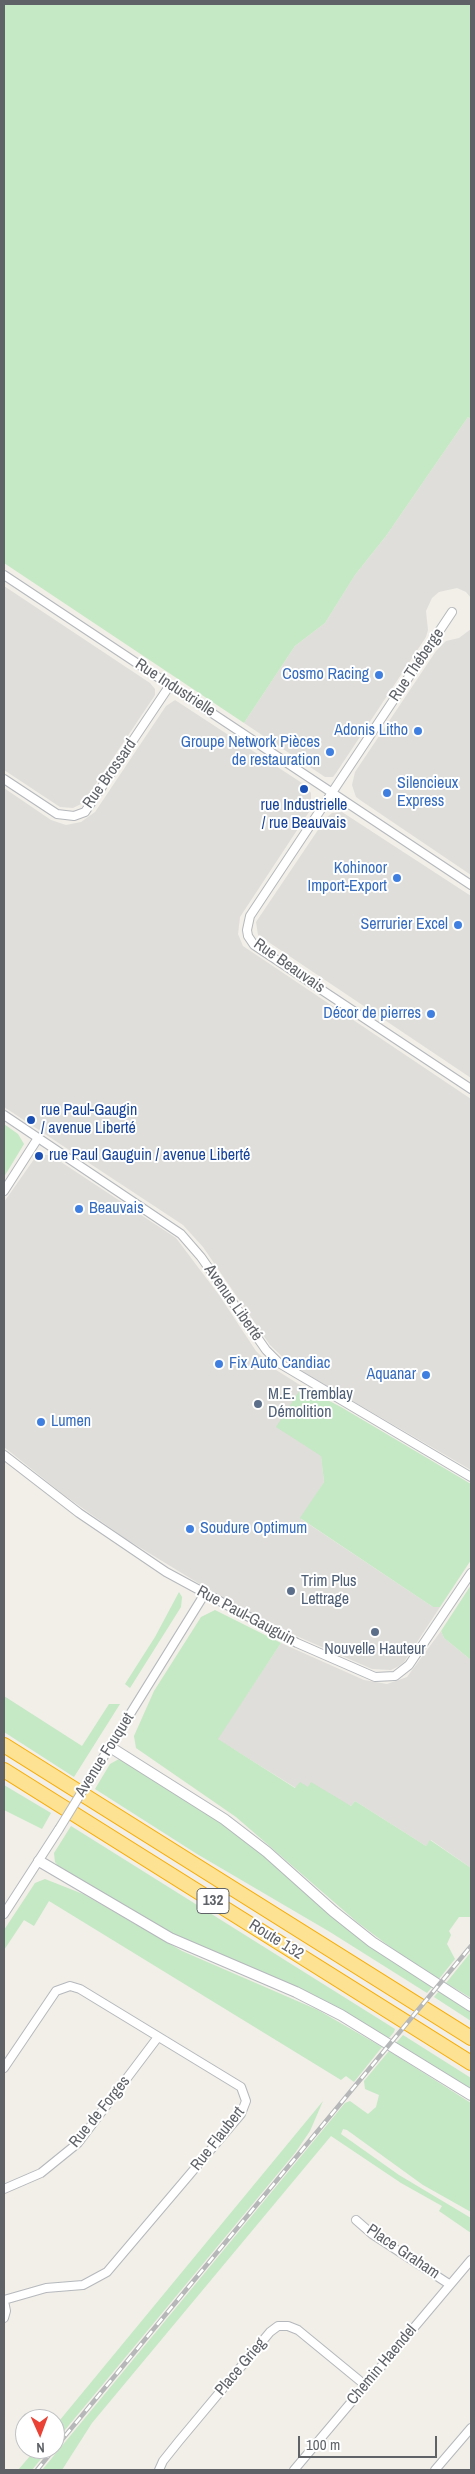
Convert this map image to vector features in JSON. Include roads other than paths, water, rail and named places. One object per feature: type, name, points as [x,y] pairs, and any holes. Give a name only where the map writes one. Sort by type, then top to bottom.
[{"type":"highway","name":"Route 132","points":[[4,1745],[471,2038]]},
{"type":"highway","name":"Route 132","points":[[4,1770],[471,2063]]},
{"type":"street","name":"Rue Industrielle","points":[[4,575],[471,885]]},
{"type":"street","name":"Rue Théberge","points":[[332,792],[452,612]]},
{"type":"street","name":"Rue Brossard","points":[[4,779],[57,814],[74,816],[85,812],[170,685]]},
{"type":"street","name":"Rue Beauvais","points":[[332,792],[250,916],[247,925],[248,936],[254,945],[471,1089]]},
{"type":"street","name":"Avenue Liberté","points":[[4,1116],[181,1234],[201,1257],[266,1350],[279,1363],[471,1477]]},
{"type":"street","points":[[4,1191],[38,1138]]},
{"type":"street","name":"Rue Paul-Gauguin","points":[[4,1455],[100,1529],[204,1595],[341,1664],[376,1677],[389,1677],[401,1673],[414,1659],[471,1573]]},
{"type":"street","name":"Avenue Fouquet","points":[[4,1914],[39,1861],[204,1595]]},
{"type":"street","points":[[110,1747],[224,1819],[276,1860],[333,1911],[372,1942],[471,2006]]},
{"type":"street","points":[[39,1861],[176,1941],[286,1987],[341,2015],[471,2095]]},
{"type":"street","name":"Rue Flaubert","points":[[4,2068],[52,1995],[65,1986],[80,1989],[241,2087],[246,2096],[244,2109],[107,2272],[83,2285],[46,2288],[4,2300]]},
{"type":"street","name":"Rue de Forges","points":[[4,2188],[41,2173],[78,2143],[158,2037]]},
{"type":"street","name":"Place Graham","points":[[356,2220],[372,2234],[449,2284]]},
{"type":"street","name":"Chemin Haendel","points":[[294,2470],[471,2260]]},
{"type":"street","points":[[4,2300],[6,2310],[4,2318]]},
{"type":"street","name":"Place Grieg","points":[[159,2470],[163,2461],[270,2332],[278,2326],[288,2326],[298,2330],[365,2385]]},
{"type":"street","points":[[435,2470],[471,2428]]},
{"type":"railway","points":[[65,2436],[471,1946]]},
{"type":"railway","points":[[37,2470],[46,2459]]},
{"type":"place","name":"Cosmo Racing","points":[[379,675]]},
{"type":"place","name":"Adonis Litho","points":[[418,731]]},
{"type":"place","name":"Groupe Network Pièces de restauration","points":[[330,752]]},
{"type":"place","name":"rue Industrielle / rue Beauvais","points":[[304,789]]},
{"type":"place","name":"Silencieux Express","points":[[387,793]]},
{"type":"place","name":"Kohinoor Import-Export","points":[[397,878]]},
{"type":"place","name":"Serrurier Excel","points":[[458,925]]},
{"type":"place","name":"Décor de pierres","points":[[431,1014]]},
{"type":"place","name":"rue Paul-Gaugin / avenue Liberté","points":[[31,1120]]},
{"type":"place","name":"rue Paul Gauguin / avenue Liberté","points":[[39,1156]]},
{"type":"place","name":"Beauvais","points":[[79,1209]]},
{"type":"place","name":"Fix Auto Candiac","points":[[219,1364]]},
{"type":"place","name":"Aquanar","points":[[426,1375]]},
{"type":"place","name":"M.E. Tremblay Démolition","points":[[258,1404]]},
{"type":"place","name":"Lumen","points":[[41,1422]]},
{"type":"place","name":"Soudure Optimum","points":[[190,1529]]},
{"type":"place","name":"Trim Plus Lettrage","points":[[291,1591]]},
{"type":"place","name":"Nouvelle Hauteur","points":[[375,1632]]}]
